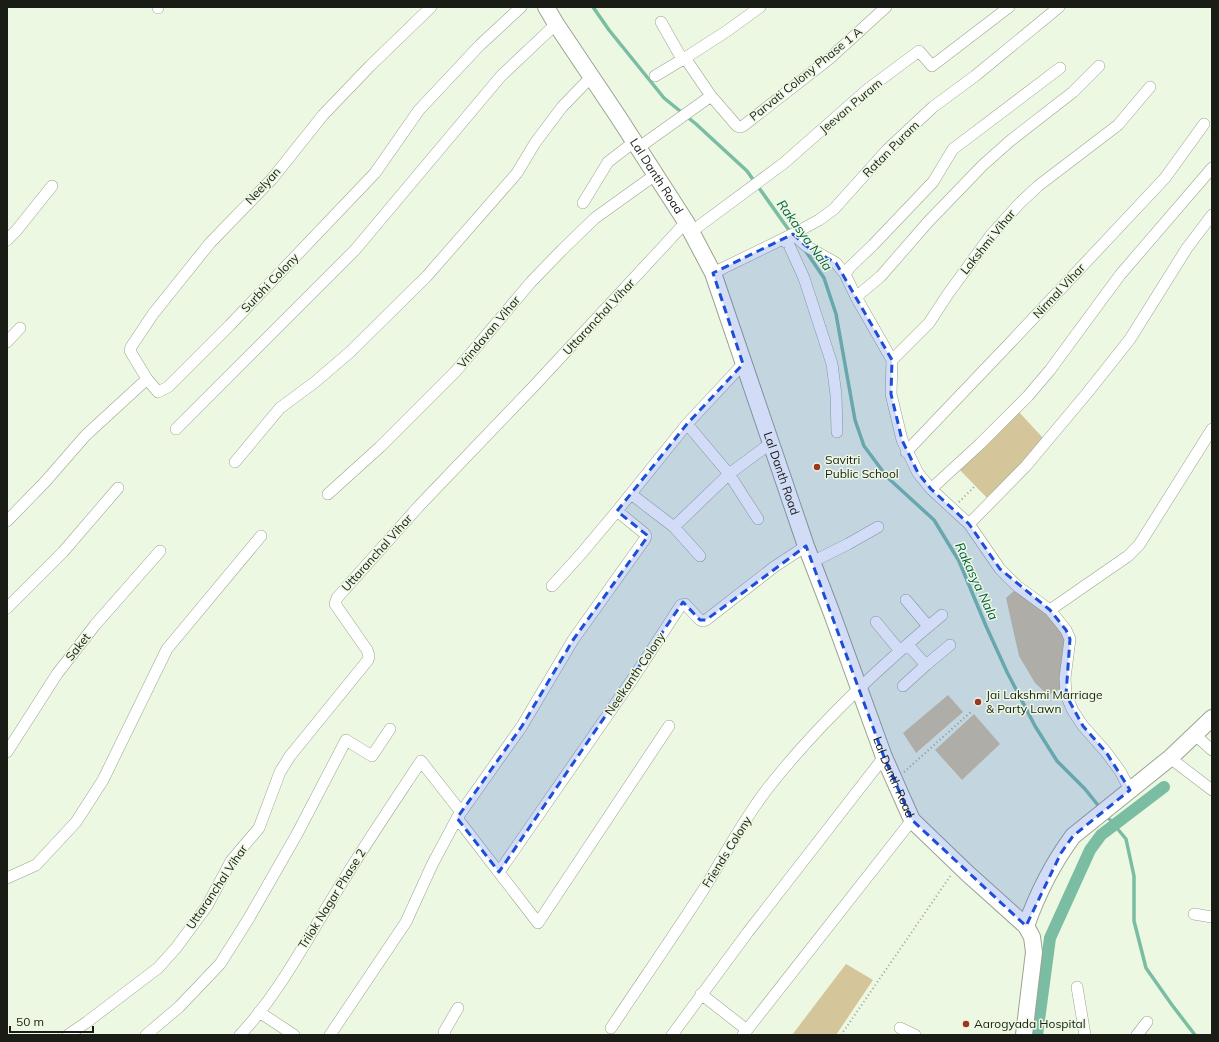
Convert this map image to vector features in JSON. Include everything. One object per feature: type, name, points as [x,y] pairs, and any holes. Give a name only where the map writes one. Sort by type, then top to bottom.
[{"type":"street","name":"Neelyan","points":[[147,379],[130,351],[131,346],[153,314],[210,243],[272,179],[323,115],[370,66],[431,7]]},
{"type":"street","name":"Surbhi Colony","points":[[147,379],[158,392],[168,387],[230,325],[375,173],[419,110],[480,45],[521,7]]},
{"type":"street","name":"Lal Danth Road","points":[[547,7],[556,24],[592,76],[688,227],[713,273],[806,546],[884,757],[912,820],[1026,926]]},
{"type":"street","points":[[655,76],[727,31],[760,7]]},
{"type":"street","name":"Parvati Colony Phase 1 A","points":[[661,22],[684,59],[711,96],[737,126],[740,127],[829,59],[886,7]]},
{"type":"street","name":"Jeevan Puram","points":[[688,227],[750,188],[784,163],[868,89],[919,51],[932,66],[1009,7]]},
{"type":"street","name":"Ratan Puram","points":[[713,273],[782,240],[819,220],[834,209],[887,150],[933,108],[975,76],[1059,7]]},
{"type":"street","points":[[176,429],[355,250],[501,76],[556,24]]},
{"type":"street","points":[[856,297],[881,276],[928,222],[983,165],[1010,141],[1073,92],[1099,66]]},
{"type":"street","points":[[845,274],[850,267],[933,182],[953,150],[1060,68]]},
{"type":"street","points":[[235,462],[280,408],[315,382],[350,352],[427,276],[517,173],[535,143],[562,107],[592,76]]},
{"type":"street","name":"Lakshmi Vihar","points":[[892,360],[929,323],[991,235],[1019,204],[1038,186],[1118,125],[1150,88]]},
{"type":"street","points":[[583,203],[608,162],[678,120],[711,96]]},
{"type":"street","name":"Nirmal Vihar","points":[[906,452],[1015,338],[1164,178],[1204,124]]},
{"type":"street","points":[[931,489],[980,444],[1028,396],[1050,370],[1120,275],[1212,168]]},
{"type":"street","name":"Vrindavan Vihar","points":[[328,494],[380,447],[456,371],[531,282],[562,250],[595,218],[654,175]]},
{"type":"street","points":[[7,240],[16,232],[52,186]]},
{"type":"street","points":[[969,524],[1026,466],[1130,339],[1188,248],[1212,215]]},
{"type":"street","name":"Uttaranchal Vihar","points":[[68,1035],[158,968],[176,948],[207,906],[231,861],[259,828],[280,772],[290,756],[368,660],[369,656],[367,650],[335,604],[337,598],[419,506],[688,227]]},
{"type":"street","points":[[793,234],[806,246],[836,263],[845,274],[856,297],[892,360],[891,394],[906,452],[918,473],[931,489],[969,524],[1000,569],[1017,586],[1050,610],[1066,630],[1070,639],[1066,678],[1066,695],[1073,711],[1083,726],[1106,752],[1120,771],[1124,795]]},
{"type":"street","points":[[782,240],[788,243],[804,278],[832,364],[836,395],[837,432]]},
{"type":"street","points":[[7,342],[20,328]]},
{"type":"street","points":[[552,586],[617,511],[687,424],[743,364]]},
{"type":"street","points":[[7,521],[45,482],[86,435],[147,379]]},
{"type":"street","points":[[687,424],[729,474],[758,519]]},
{"type":"street","points":[[1050,610],[1128,556],[1139,545],[1212,429]]},
{"type":"street","points":[[674,527],[729,474],[771,443]]},
{"type":"street","points":[[7,608],[63,552],[118,488]]},
{"type":"street","points":[[631,494],[674,527],[700,556]]},
{"type":"street","points":[[330,1035],[406,922],[432,865],[459,815],[522,726],[573,640],[645,539],[646,536],[644,533],[617,511]]},
{"type":"street","points":[[812,562],[878,527]]},
{"type":"street","points":[[7,878],[36,865],[76,822],[103,780],[167,650],[261,536]]},
{"type":"street","name":"Neelkanth Colony","points":[[499,872],[634,677],[681,605],[685,604],[700,620],[706,620],[774,567],[806,546]]},
{"type":"street","name":"Saket","points":[[7,752],[57,674],[99,620],[160,551]]},
{"type":"street","points":[[906,600],[928,626]]},
{"type":"street","name":"Friends Colony","points":[[611,1028],[697,899],[768,788],[815,732],[859,688],[942,615]]},
{"type":"street","points":[[876,622],[904,648],[926,665]]},
{"type":"street","points":[[903,686],[950,645]]},
{"type":"street","points":[[1024,1035],[1034,952],[1032,937],[1026,926],[1032,909],[1060,852],[1073,836],[1170,758],[1212,718]]},
{"type":"street","points":[[459,815],[499,872],[538,923],[669,726]]},
{"type":"street","points":[[146,1035],[178,1007],[220,964],[249,918],[293,841],[346,740],[372,756],[390,729]]},
{"type":"street","points":[[1195,735],[1212,750]]},
{"type":"street","points":[[672,1035],[748,932],[884,757]]},
{"type":"street","points":[[1170,758],[1212,790]]},
{"type":"street","name":"Trilok Nagar Phase 2","points":[[240,1035],[260,1012],[310,937],[339,888],[421,761],[459,815]]},
{"type":"street","points":[[701,994],[745,1033],[912,820]]},
{"type":"street","points":[[1194,914],[1212,917]]},
{"type":"street","points":[[1077,988],[1085,1035]]},
{"type":"street","points":[[445,1035],[444,1032],[458,1008]]},
{"type":"street","points":[[260,1012],[294,1035]]},
{"type":"street","points":[[1137,1035],[1148,1022]]},
{"type":"street","points":[[900,1028],[915,1035]]},
{"type":"path","points":[[952,508],[975,486]]},
{"type":"path","points":[[895,781],[972,711]]},
{"type":"path","points":[[841,1035],[958,864]]},
{"type":"highlighted area","points":[[793,234],[806,246],[836,263],[892,360],[891,394],[902,440],[918,473],[931,489],[969,524],[1000,569],[1050,610],[1066,630],[1070,639],[1066,695],[1083,726],[1106,752],[1130,790],[1073,836],[1061,853],[1026,926],[912,820],[884,757],[806,546],[706,620],[700,620],[683,602],[499,872],[457,818],[522,726],[573,640],[648,536],[617,511],[687,424],[743,364],[713,273]]},
{"type":"shaded area","points":[[1018,411],[1044,439],[988,499],[959,469]]},
{"type":"shaded area","points":[[1016,589],[1041,607],[1060,629],[1067,641],[1060,689],[1048,695],[1035,683],[1019,656],[1006,598]]},
{"type":"shaded area","points":[[948,695],[963,712],[916,753],[903,733]]},
{"type":"shaded area","points":[[974,714],[1000,744],[962,780],[935,750]]},
{"type":"shaded area","points":[[846,964],[873,980],[836,1035],[792,1035]]},
{"type":"waterway","name":"Rakasya Nala","points":[[593,7],[609,30],[664,98],[696,124],[747,171],[791,233]]},
{"type":"waterway","name":"Rakasya Nala","points":[[805,250],[824,278],[836,314],[855,420],[864,446],[887,477],[934,520],[959,561],[1007,672],[1035,726],[1057,761],[1085,789],[1101,809]]},
{"type":"waterway","points":[[1037,1035],[1050,938],[1090,850],[1101,835],[1164,787]]},
{"type":"waterway","name":"Rakasya Nala","points":[[1106,815],[1126,839],[1134,876],[1134,921],[1146,968],[1195,1035]]},
{"type":"place","name":"Savitri Public School","points":[[817,467]]},
{"type":"place","name":"Jai Lakshmi Marriage & Party Lawn","points":[[978,702]]},
{"type":"place","name":"Aarogyada Hospital","points":[[966,1024]]}]
